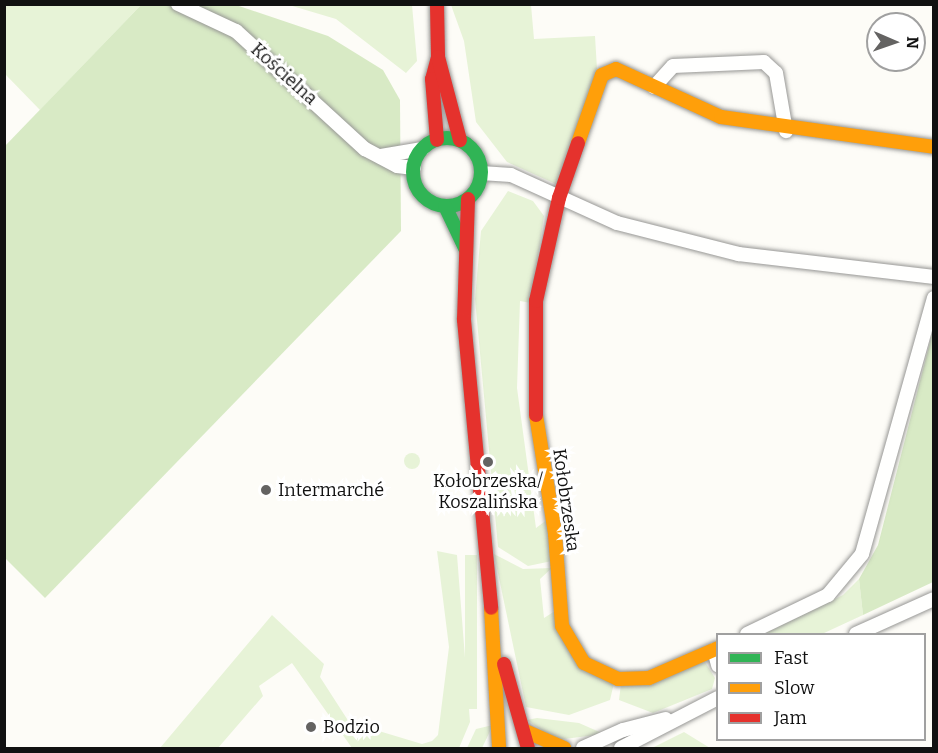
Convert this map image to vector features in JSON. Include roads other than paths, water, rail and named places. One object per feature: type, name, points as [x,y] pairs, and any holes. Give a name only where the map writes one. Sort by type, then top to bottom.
[{"type":"main road","points":[[436,4],[438,57],[460,141],[476,154],[481,173],[468,199],[464,320],[491,619],[499,748]]},
{"type":"main road","points":[[437,140],[432,79],[438,57]]},
{"type":"main road","name":"Kołobrzeska","points":[[716,649],[655,675],[626,680],[590,668],[564,634],[532,383],[538,282],[559,198],[604,72],[616,69],[712,114],[786,130],[933,147]]},
{"type":"main road","points":[[460,141],[437,140],[422,149],[414,168],[423,196],[445,206],[465,248]]},
{"type":"main road","points":[[445,206],[468,199]]},
{"type":"main road","points":[[491,619],[525,731],[527,748],[507,748]]},
{"type":"main road","points":[[525,731],[564,748]]},
{"type":"street","name":"Kościelna","points":[[178,4],[236,31],[365,149],[414,168]]},
{"type":"street","points":[[654,87],[673,66],[764,62],[776,73],[786,130]]},
{"type":"street","points":[[381,156],[422,149]]},
{"type":"street","points":[[481,173],[511,176],[617,223],[749,256],[933,277]]},
{"type":"street","points":[[749,633],[828,595],[862,554],[933,298]]},
{"type":"street","points":[[858,633],[933,599]]},
{"type":"street","points":[[621,748],[677,717],[716,699]]},
{"type":"street","points":[[582,748],[623,730],[677,717]]},
{"type":"place","name":"Kołobrzeska/ Koszalińska","points":[[488,462]]},
{"type":"place","name":"Intermarché","points":[[266,490]]},
{"type":"place","name":"Bodzio","points":[[311,727]]}]
